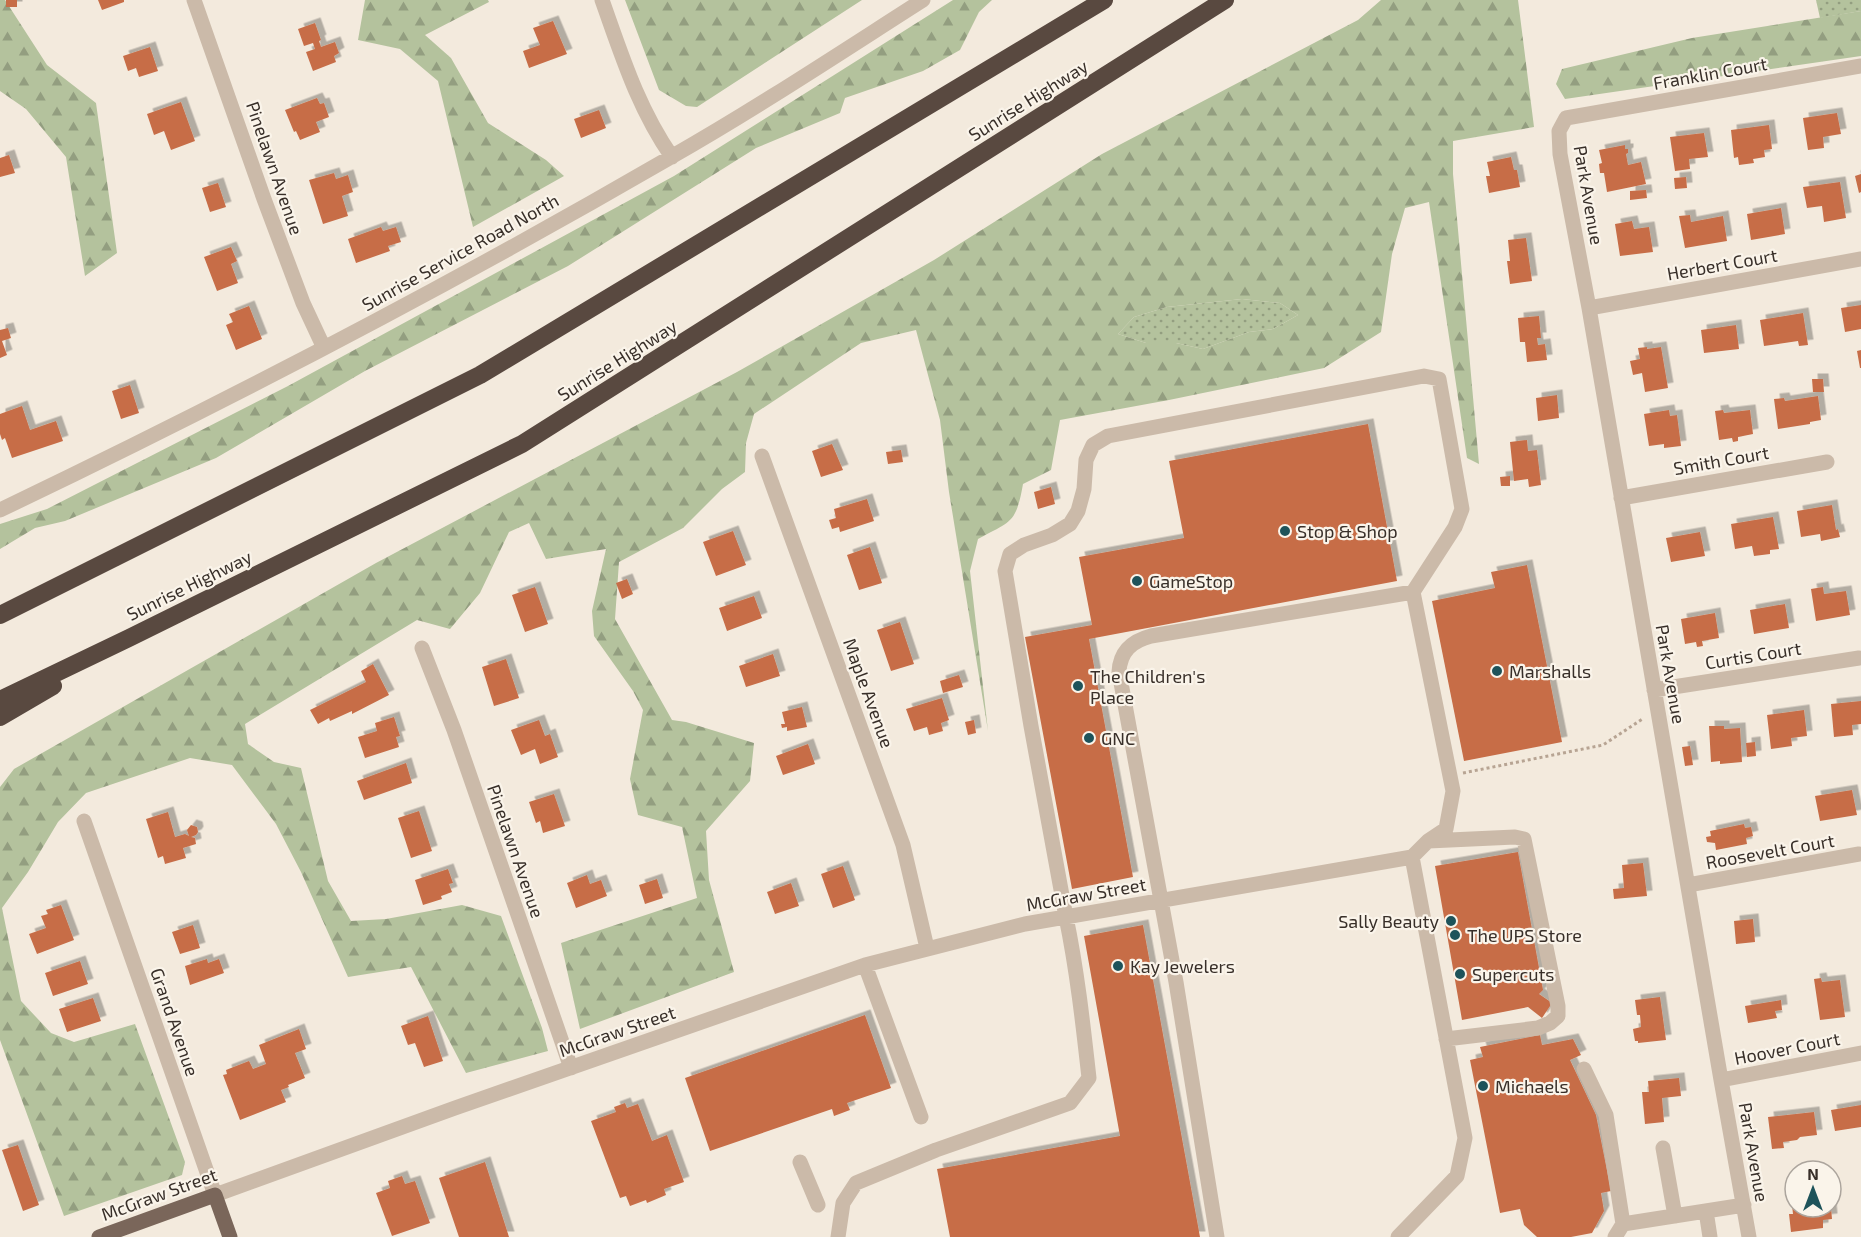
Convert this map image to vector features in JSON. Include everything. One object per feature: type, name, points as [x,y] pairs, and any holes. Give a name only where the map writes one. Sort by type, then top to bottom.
[{"type":"highway","points":[[0,615],[480,375],[1104,0]]},
{"type":"highway","name":"Sunrise Highway","points":[[0,700],[522,444],[1226,0]]},
{"type":"highway","points":[[0,717],[28,702],[129,638]]},
{"type":"main road","name":"McGraw Street","points":[[99,1237],[215,1195]]},
{"type":"main road","name":"Grand Avenue","points":[[215,1195],[230,1237]]},
{"type":"street","name":"Pinelawn Avenue","points":[[194,0],[268,210],[303,303],[324,348]]},
{"type":"street","points":[[602,0],[631,81],[654,132],[672,157]]},
{"type":"street","name":"Sunrise Service Road North","points":[[0,510],[170,428],[413,302],[672,157],[923,0]]},
{"type":"street","name":"Franklin Court","points":[[1566,118],[1861,66]]},
{"type":"street","name":"Park Avenue","points":[[1566,118],[1559,131],[1560,154],[1589,308],[1749,1237]]},
{"type":"street","name":"Herbert Court","points":[[1589,308],[1861,259]]},
{"type":"street","points":[[838,1237],[843,1203],[856,1183],[936,1150],[1070,1103],[1089,1078],[1080,995],[1005,571],[1010,554],[1070,524],[1078,511],[1084,489],[1086,460],[1093,445],[1108,436],[1424,376],[1439,379],[1462,509],[1455,527],[1413,592],[1454,791],[1446,828],[1428,841],[1413,857],[1465,1138],[1456,1176],[1398,1237]]},
{"type":"street","name":"Maple Avenue","points":[[762,456],[903,845],[927,948]]},
{"type":"street","name":"Smith Court","points":[[1621,498],[1827,462]]},
{"type":"street","points":[[1217,1237],[1176,982],[1119,664],[1126,649],[1132,643],[1151,636],[1413,592]]},
{"type":"street","name":"Pinelawn Avenue","points":[[422,648],[454,730],[571,1068]]},
{"type":"street","name":"Curtis Court","points":[[1654,690],[1859,658]]},
{"type":"street","name":"Grand Avenue","points":[[84,820],[215,1195]]},
{"type":"street","points":[[1428,841],[1515,837],[1524,839],[1558,1006],[1558,1016],[1550,1023],[1538,1028],[1446,1039]]},
{"type":"street","name":"Roosevelt Court","points":[[1688,885],[1859,855]]},
{"type":"street","name":"McGraw Street","points":[[215,1195],[865,965],[1025,924],[1413,857]]},
{"type":"street","points":[[865,965],[921,1117]]},
{"type":"street","name":"Hoover Court","points":[[1721,1080],[1861,1053]]},
{"type":"street","points":[[1584,1069],[1606,1115],[1619,1231],[1675,1216],[1744,1205]]},
{"type":"street","points":[[1663,1148],[1675,1216]]},
{"type":"street","points":[[800,1162],[818,1205]]},
{"type":"street","points":[[1706,1211],[1710,1237]]},
{"type":"path","points":[[1461,774],[1603,746],[1658,709]]},
{"type":"green space","points":[[0,0],[5,0],[47,65],[96,103],[117,253],[85,276],[66,157],[26,109],[0,91]]},
{"type":"green space","points":[[365,0],[488,0],[489,2],[425,35],[451,58],[488,123],[546,160],[564,176],[473,227],[438,81],[400,49],[358,40]]},
{"type":"green space","points":[[625,0],[862,0],[697,107],[686,106],[659,90]]},
{"type":"green space","points":[[953,0],[992,0],[979,12],[960,50],[923,71],[845,98],[840,113],[756,148],[568,266],[365,371],[216,458],[65,521],[35,528],[0,549],[0,524],[47,509],[288,386],[674,176]]},
{"type":"green space","points":[[1381,0],[1518,0],[1534,127],[1453,141],[1453,174],[1479,464],[1467,458],[1429,202],[1405,208],[1392,254],[1381,332],[1324,368],[1060,420],[1051,470],[1023,484],[1018,507],[1010,520],[978,539],[970,571],[988,731],[949,492],[940,420],[916,330],[861,343],[754,414],[746,443],[745,472],[722,489],[683,528],[619,562],[615,619],[672,720],[686,722],[754,743],[750,781],[706,831],[709,880],[734,972],[580,1029],[561,943],[697,898],[682,827],[638,815],[630,779],[643,710],[633,691],[594,636],[592,611],[606,549],[546,559],[529,523],[509,532],[480,593],[450,629],[417,620],[245,724],[248,744],[274,762],[301,768],[328,881],[351,921],[386,919],[462,905],[501,916],[542,1028],[548,1051],[466,1073],[411,967],[348,977],[301,872],[276,824],[232,765],[190,758],[86,793],[58,822],[28,872],[2,908],[21,1001],[51,1033],[74,1042],[135,1024],[185,1162],[182,1175],[64,1216],[0,1040],[0,787],[14,769],[376,563],[737,372],[934,260],[1102,154],[1358,20]],"holes":[[[1242,299],[1280,303],[1298,315],[1273,329],[1249,332],[1203,349],[1176,343],[1146,343],[1118,334],[1134,317],[1167,307]]]},
{"type":"green space","points":[[1816,0],[1861,0],[1861,11],[1820,18]]},
{"type":"green space","points":[[1861,11],[1861,56],[1565,99],[1556,84],[1562,69],[1692,38]]},
{"type":"green space","points":[[1242,299],[1280,303],[1298,315],[1273,329],[1249,332],[1203,349],[1176,343],[1146,343],[1118,334],[1134,317],[1167,307]]},
{"type":"building","points":[[6,0],[17,0],[17,7],[6,7]]},
{"type":"building","points":[[98,0],[124,0],[124,2],[102,10]]},
{"type":"building","points":[[553,21],[567,54],[529,68],[523,51],[540,45],[533,28]]},
{"type":"building","points":[[315,23],[321,47],[335,42],[339,53],[334,56],[336,62],[313,71],[306,52],[315,49],[313,43],[304,46],[298,29]]},
{"type":"building","points":[[150,47],[158,71],[139,77],[136,68],[128,71],[123,56]]},
{"type":"building","points":[[317,98],[320,104],[324,103],[329,117],[316,122],[320,132],[300,140],[285,110]]},
{"type":"building","points":[[181,102],[195,141],[171,150],[164,131],[154,135],[147,114]]},
{"type":"building","points":[[599,110],[606,128],[581,138],[574,119]]},
{"type":"building","points":[[1837,113],[1841,134],[1823,137],[1824,148],[1808,150],[1803,118]]},
{"type":"building","points":[[1769,125],[1772,149],[1764,150],[1765,157],[1753,159],[1754,163],[1739,165],[1738,157],[1734,158],[1731,130]]},
{"type":"building","points":[[1704,133],[1708,157],[1689,159],[1690,169],[1675,171],[1670,137]]},
{"type":"building","points":[[1625,145],[1625,149],[1628,149],[1626,154],[1628,165],[1641,162],[1646,184],[1607,192],[1604,173],[1600,173],[1599,164],[1602,163],[1599,150]]},
{"type":"building","points":[[9,155],[15,173],[0,177],[0,158]]},
{"type":"building","points":[[1511,157],[1514,170],[1517,170],[1520,187],[1489,193],[1486,176],[1490,176],[1487,162]]},
{"type":"building","points":[[334,173],[336,179],[348,175],[353,192],[342,196],[348,216],[323,224],[309,180]]},
{"type":"building","points":[[1861,174],[1861,192],[1859,193],[1855,176]]},
{"type":"building","points":[[1686,177],[1687,188],[1675,189],[1674,178]]},
{"type":"building","points":[[1840,182],[1846,218],[1824,222],[1822,206],[1807,208],[1803,187]]},
{"type":"building","points":[[218,183],[226,207],[210,212],[202,188]]},
{"type":"building","points":[[1646,190],[1647,198],[1630,200],[1630,191]]},
{"type":"building","points":[[1781,208],[1785,234],[1751,240],[1747,214]]},
{"type":"building","points":[[1690,215],[1691,222],[1723,216],[1727,241],[1685,248],[1679,216]]},
{"type":"building","points":[[1632,221],[1634,229],[1649,227],[1653,252],[1620,256],[1615,224]]},
{"type":"building","points":[[381,227],[383,231],[396,227],[401,242],[388,246],[390,251],[356,263],[348,239]]},
{"type":"building","points":[[1526,238],[1532,281],[1510,284],[1507,261],[1510,261],[1508,240]]},
{"type":"building","points":[[231,247],[237,261],[231,264],[238,283],[217,291],[204,257]]},
{"type":"building","points":[[1861,305],[1861,329],[1845,332],[1841,308]]},
{"type":"building","points":[[249,306],[262,339],[236,350],[226,325],[233,322],[229,314]]},
{"type":"building","points":[[1803,313],[1808,345],[1799,346],[1798,341],[1764,346],[1760,320]]},
{"type":"building","points":[[1539,316],[1541,338],[1537,338],[1538,345],[1545,344],[1547,360],[1527,362],[1525,342],[1520,342],[1518,318]]},
{"type":"building","points":[[1736,325],[1739,349],[1704,353],[1701,330]]},
{"type":"building","points":[[8,328],[11,338],[2,341],[7,355],[0,358],[0,330]]},
{"type":"building","points":[[1647,347],[1647,349],[1661,347],[1668,388],[1645,392],[1642,373],[1633,375],[1630,361],[1640,359],[1638,348]]},
{"type":"building","points":[[1861,350],[1861,368],[1860,368],[1857,351]]},
{"type":"building","points":[[1812,379],[1823,379],[1824,392],[1813,392]]},
{"type":"building","points":[[130,385],[139,413],[121,419],[112,391]]},
{"type":"building","points":[[1557,395],[1559,418],[1538,421],[1536,398]]},
{"type":"building","points":[[1818,396],[1821,420],[1778,429],[1774,399],[1784,398],[1785,401]]},
{"type":"building","points":[[22,406],[30,430],[56,421],[63,441],[12,458],[5,438],[2,440],[0,434],[0,414]]},
{"type":"building","points":[[1669,410],[1670,416],[1677,415],[1681,446],[1664,448],[1664,444],[1649,446],[1644,414]]},
{"type":"building","points":[[1723,410],[1724,413],[1750,410],[1753,434],[1738,437],[1738,441],[1733,442],[1732,438],[1719,440],[1715,411]]},
{"type":"building","points":[[1368,424],[1397,581],[1089,639],[1133,877],[1072,889],[1025,637],[1092,625],[1079,557],[1184,538],[1169,461]]},
{"type":"building","points":[[1527,440],[1528,451],[1537,450],[1541,485],[1529,487],[1528,479],[1514,481],[1510,442]]},
{"type":"building","points":[[832,444],[843,470],[821,477],[812,451]]},
{"type":"building","points":[[901,450],[903,462],[888,464],[886,452]]},
{"type":"building","points":[[1510,476],[1510,486],[1501,486],[1500,477]]},
{"type":"building","points":[[1051,487],[1055,504],[1038,509],[1034,492]]},
{"type":"building","points":[[867,499],[874,521],[840,532],[839,527],[832,529],[829,520],[836,518],[834,509]]},
{"type":"building","points":[[1832,505],[1836,530],[1838,529],[1840,537],[1821,541],[1820,534],[1801,537],[1797,511]]},
{"type":"building","points":[[1773,517],[1779,549],[1770,550],[1770,554],[1754,556],[1752,546],[1735,549],[1731,524]]},
{"type":"building","points":[[733,531],[746,565],[716,576],[703,542]]},
{"type":"building","points":[[1700,532],[1705,556],[1671,562],[1666,538]]},
{"type":"building","points":[[870,547],[882,583],[859,590],[847,555]]},
{"type":"building","name":"Marshalls","points":[[1527,565],[1562,742],[1464,761],[1432,601],[1495,588],[1491,572]]},
{"type":"building","points":[[627,579],[633,594],[622,599],[616,583]]},
{"type":"building","points":[[535,587],[548,624],[525,632],[512,595]]},
{"type":"building","points":[[1823,587],[1824,594],[1846,591],[1850,615],[1816,621],[1811,589]]},
{"type":"building","points":[[754,596],[762,618],[727,631],[719,608]]},
{"type":"building","points":[[1785,604],[1789,628],[1754,634],[1750,610]]},
{"type":"building","points":[[1715,613],[1719,638],[1702,641],[1703,646],[1697,647],[1696,642],[1685,644],[1681,619]]},
{"type":"building","points":[[900,622],[914,664],[891,671],[877,630]]},
{"type":"building","points":[[773,654],[780,676],[746,687],[739,666]]},
{"type":"building","points":[[506,659],[519,698],[494,706],[482,667]]},
{"type":"building","points":[[373,664],[389,695],[352,714],[352,711],[318,724],[310,710],[366,682],[361,671]]},
{"type":"building","points":[[959,675],[963,687],[943,693],[940,681]]},
{"type":"building","points":[[942,698],[949,720],[941,723],[943,731],[929,735],[927,727],[914,731],[906,709]]},
{"type":"building","points":[[1861,701],[1861,724],[1852,725],[1853,735],[1834,737],[1831,704]]},
{"type":"building","points":[[802,707],[807,727],[787,731],[787,727],[782,728],[781,724],[785,724],[782,712]]},
{"type":"building","points":[[1804,710],[1807,736],[1791,738],[1792,746],[1771,749],[1767,715]]},
{"type":"building","points":[[394,717],[400,736],[396,737],[399,747],[365,758],[358,737],[377,731],[375,723]]},
{"type":"building","points":[[539,720],[545,736],[550,734],[558,757],[540,764],[535,749],[521,755],[511,730]]},
{"type":"building","points":[[974,720],[976,733],[968,735],[965,722]]},
{"type":"building","points":[[1709,726],[1724,726],[1724,729],[1740,728],[1742,762],[1720,764],[1720,761],[1711,762]]},
{"type":"building","points":[[1755,742],[1756,756],[1747,757],[1746,743]]},
{"type":"building","points":[[808,744],[815,764],[783,775],[776,756]]},
{"type":"building","points":[[1690,746],[1693,765],[1685,766],[1682,747]]},
{"type":"building","points":[[406,763],[412,783],[364,800],[357,781]]},
{"type":"building","points":[[1852,790],[1857,815],[1820,821],[1815,796]]},
{"type":"building","points":[[554,794],[565,826],[543,833],[540,821],[536,823],[529,802]]},
{"type":"building","points":[[419,811],[432,851],[411,858],[398,818]]},
{"type":"building","points":[[168,812],[175,837],[185,834],[189,836],[187,830],[191,825],[197,827],[198,832],[191,837],[195,838],[196,844],[183,848],[186,858],[165,864],[163,856],[158,858],[146,819]]},
{"type":"building","points":[[1744,824],[1745,828],[1751,827],[1753,836],[1746,838],[1747,844],[1716,850],[1715,843],[1707,842],[1706,837],[1711,836],[1710,831]]},
{"type":"building","points":[[1518,852],[1543,990],[1539,994],[1552,1003],[1542,1018],[1528,1007],[1462,1020],[1435,866]]},
{"type":"building","points":[[1643,863],[1647,896],[1614,899],[1613,889],[1624,888],[1622,865]]},
{"type":"building","points":[[843,866],[855,900],[833,908],[821,874]]},
{"type":"building","points":[[448,869],[453,883],[449,884],[452,892],[441,896],[442,899],[423,905],[415,880]]},
{"type":"building","points":[[587,875],[590,884],[601,880],[607,896],[576,908],[567,883]]},
{"type":"building","points":[[657,879],[663,898],[645,904],[639,885]]},
{"type":"building","points":[[791,883],[799,906],[775,914],[767,892]]},
{"type":"building","points":[[61,905],[74,940],[37,954],[29,934],[46,928],[41,916],[48,914],[46,910]]},
{"type":"building","points":[[1753,919],[1755,942],[1736,944],[1734,921]]},
{"type":"building","points":[[193,925],[200,948],[180,954],[172,932]]},
{"type":"building","points":[[1143,925],[1200,1237],[950,1237],[937,1169],[1120,1136],[1084,936]]},
{"type":"building","points":[[207,959],[208,963],[219,959],[224,973],[190,985],[185,966]]},
{"type":"building","points":[[80,961],[88,984],[53,996],[45,973]]},
{"type":"building","points":[[1821,978],[1822,982],[1840,980],[1845,1017],[1820,1020],[1814,979]]},
{"type":"building","points":[[1660,997],[1666,1040],[1638,1043],[1635,1041],[1633,1029],[1641,1027],[1635,1000]]},
{"type":"building","points":[[93,998],[101,1021],[67,1032],[59,1009]]},
{"type":"building","points":[[1781,1000],[1782,1010],[1775,1011],[1777,1018],[1748,1023],[1745,1006]]},
{"type":"building","points":[[865,1015],[891,1088],[847,1103],[850,1110],[834,1116],[832,1109],[710,1151],[685,1078]]},
{"type":"building","points":[[428,1016],[443,1061],[424,1067],[415,1043],[408,1045],[401,1026]]},
{"type":"building","points":[[299,1029],[306,1049],[295,1053],[305,1078],[281,1090],[286,1102],[240,1120],[223,1075],[227,1074],[226,1070],[249,1061],[253,1069],[266,1064],[259,1045]]},
{"type":"building","points":[[1540,1035],[1542,1045],[1573,1039],[1581,1055],[1570,1060],[1596,1115],[1611,1191],[1601,1193],[1604,1211],[1592,1233],[1571,1237],[1537,1237],[1524,1225],[1520,1209],[1500,1213],[1470,1060],[1483,1057],[1480,1047]]},
{"type":"building","points":[[1679,1078],[1681,1096],[1662,1098],[1664,1122],[1645,1124],[1642,1092],[1649,1092],[1648,1081]]},
{"type":"building","points":[[625,1103],[627,1108],[638,1104],[652,1141],[667,1135],[684,1182],[664,1189],[666,1195],[647,1203],[646,1200],[630,1206],[626,1196],[620,1198],[591,1121],[616,1112],[614,1107]]},
{"type":"building","points":[[1861,1105],[1861,1127],[1835,1131],[1831,1110]]},
{"type":"building","points":[[1814,1112],[1817,1135],[1783,1142],[1784,1148],[1772,1149],[1768,1117]]},
{"type":"building","points":[[18,1145],[39,1205],[23,1211],[2,1150]]},
{"type":"building","points":[[485,1162],[509,1237],[459,1237],[439,1178]]},
{"type":"building","points":[[402,1176],[405,1184],[415,1181],[430,1223],[392,1236],[376,1193],[390,1188],[388,1181]]},
{"type":"building","points":[[1790,1219],[1832,1219],[1823,1220],[1823,1228],[1791,1232]]},
{"type":"place","name":"Stop & Shop","points":[[1285,531]]},
{"type":"place","name":"GameStop","points":[[1137,581]]},
{"type":"place","name":"Marshalls","points":[[1497,671]]},
{"type":"place","name":"The Children's Place","points":[[1078,686]]},
{"type":"place","name":"GNC","points":[[1089,738]]},
{"type":"place","name":"Sally Beauty","points":[[1451,921]]},
{"type":"place","name":"The UPS Store","points":[[1455,935]]},
{"type":"place","name":"Kay Jewelers","points":[[1118,966]]},
{"type":"place","name":"Supercuts","points":[[1460,974]]},
{"type":"place","name":"Michaels","points":[[1483,1086]]}]
